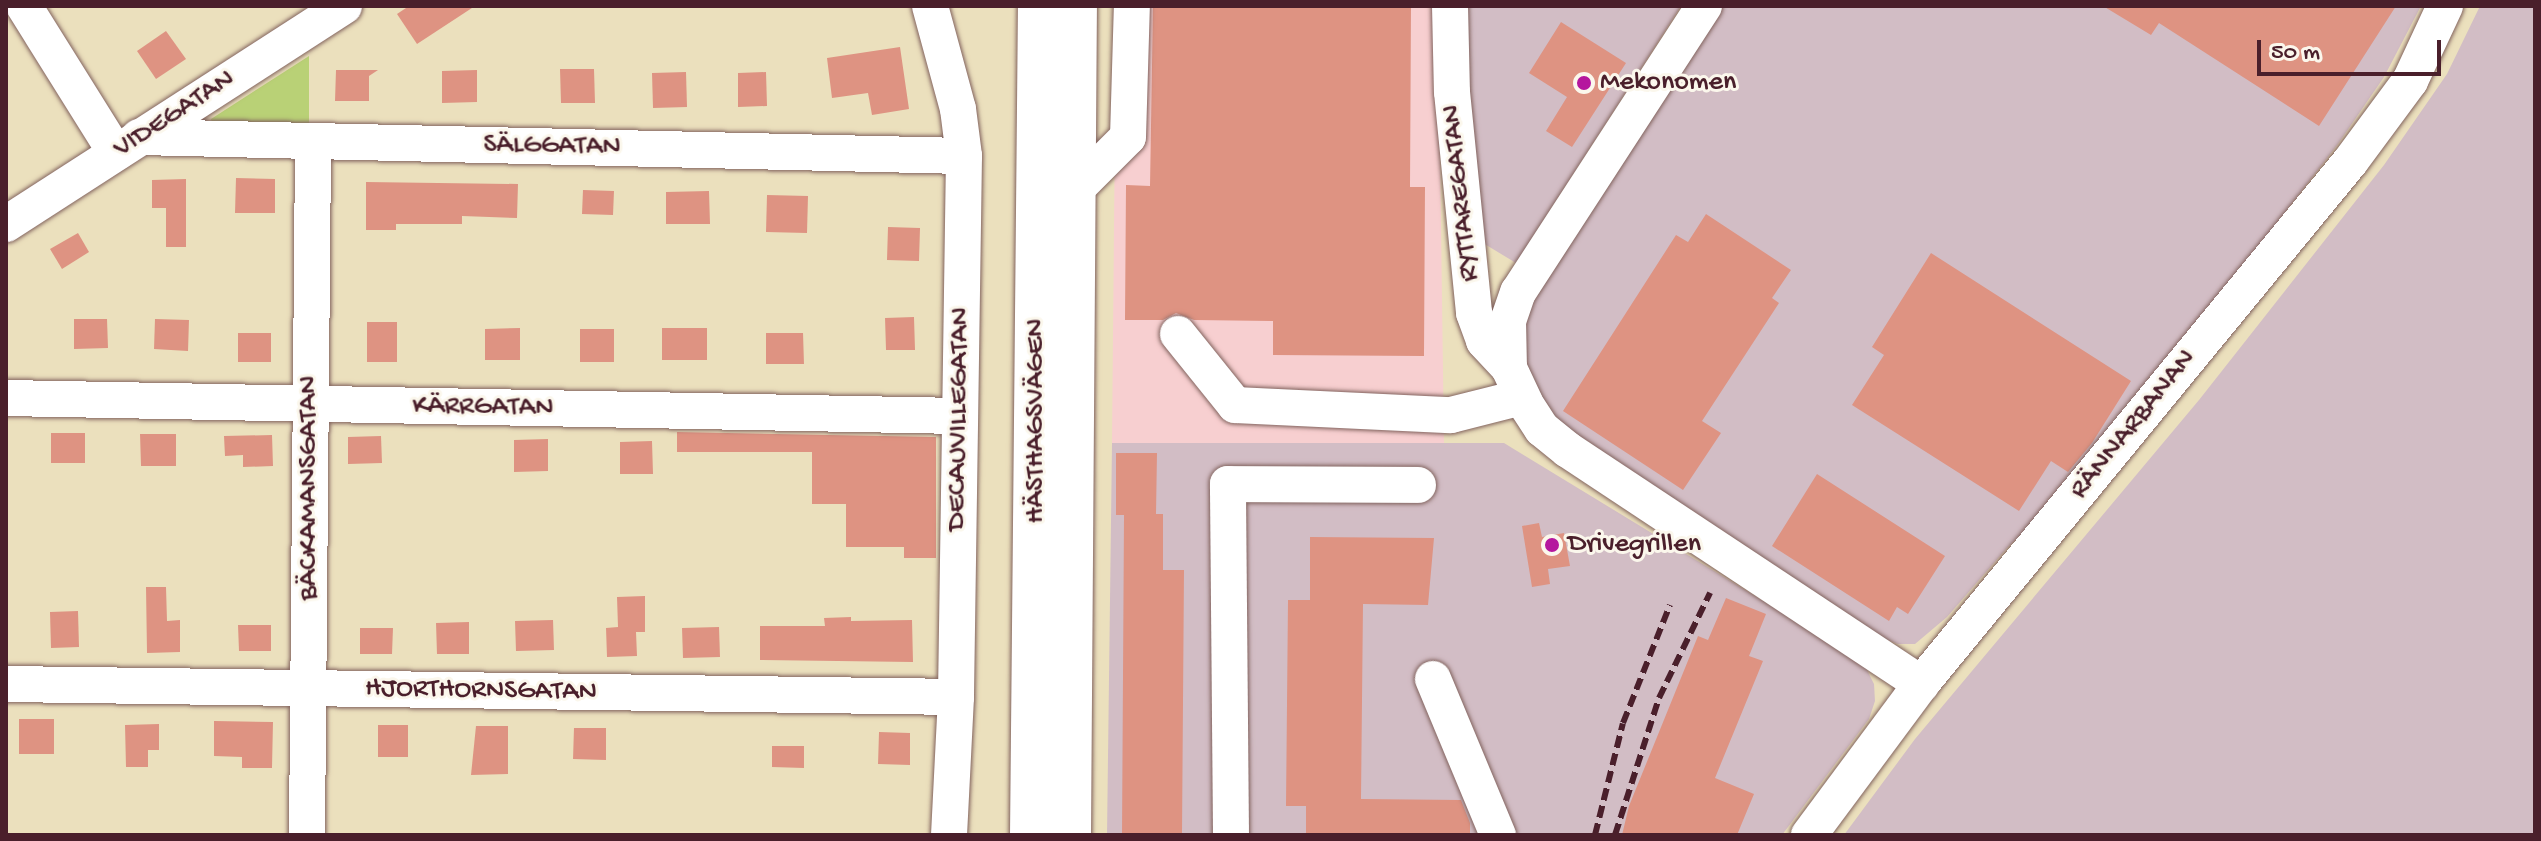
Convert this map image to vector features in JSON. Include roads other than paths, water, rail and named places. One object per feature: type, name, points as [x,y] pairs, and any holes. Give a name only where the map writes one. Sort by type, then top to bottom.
[{"type":"main road","name":"HÄSTHAGSVÄGEN","points":[[1032,835],[1040,6]]},
{"type":"main road","name":"HÄSTHAGSVÄGEN","points":[[1069,835],[1075,6]]},
{"type":"street","points":[[24,6],[128,145]]},
{"type":"street","name":"VIDEGATAN","points":[[6,224],[344,6]]},
{"type":"street","name":"DECAUVILLEGATAN","points":[[930,6],[958,109],[964,156],[956,697],[949,835]]},
{"type":"street","points":[[1074,191],[1128,137],[1132,6]]},
{"type":"street","name":"RYTTAREGATAN","points":[[1450,6],[1452,92],[1474,313],[1484,341],[1516,382],[1542,429],[1568,450],[1921,684]]},
{"type":"street","points":[[1178,334],[1235,405],[1451,415],[1516,382],[1508,321],[1518,292],[1704,6]]},
{"type":"street","name":"RÄNNARBANAN","points":[[1809,835],[1921,684],[2350,162],[2410,81],[2445,6]]},
{"type":"street","name":"SÄLGGATAN","points":[[128,145],[313,141],[964,156]]},
{"type":"street","name":"BÄCKAMANSGATAN","points":[[307,835],[313,141]]},
{"type":"street","name":"KÄRRGATAN","points":[[6,398],[960,416]]},
{"type":"street","points":[[1231,835],[1228,484],[1418,485]]},
{"type":"street","points":[[1433,679],[1498,835]]},
{"type":"street","name":"HJORTHORNSGATAN","points":[[6,684],[956,697]]},
{"type":"railway","points":[[1615,835],[1659,698],[1710,593]]},
{"type":"railway","points":[[1595,835],[1623,723],[1670,605]]},
{"type":"place","name":"Mekonomen","points":[[1584,83]]},
{"type":"place","name":"Drivegrillen","points":[[1552,545]]}]
